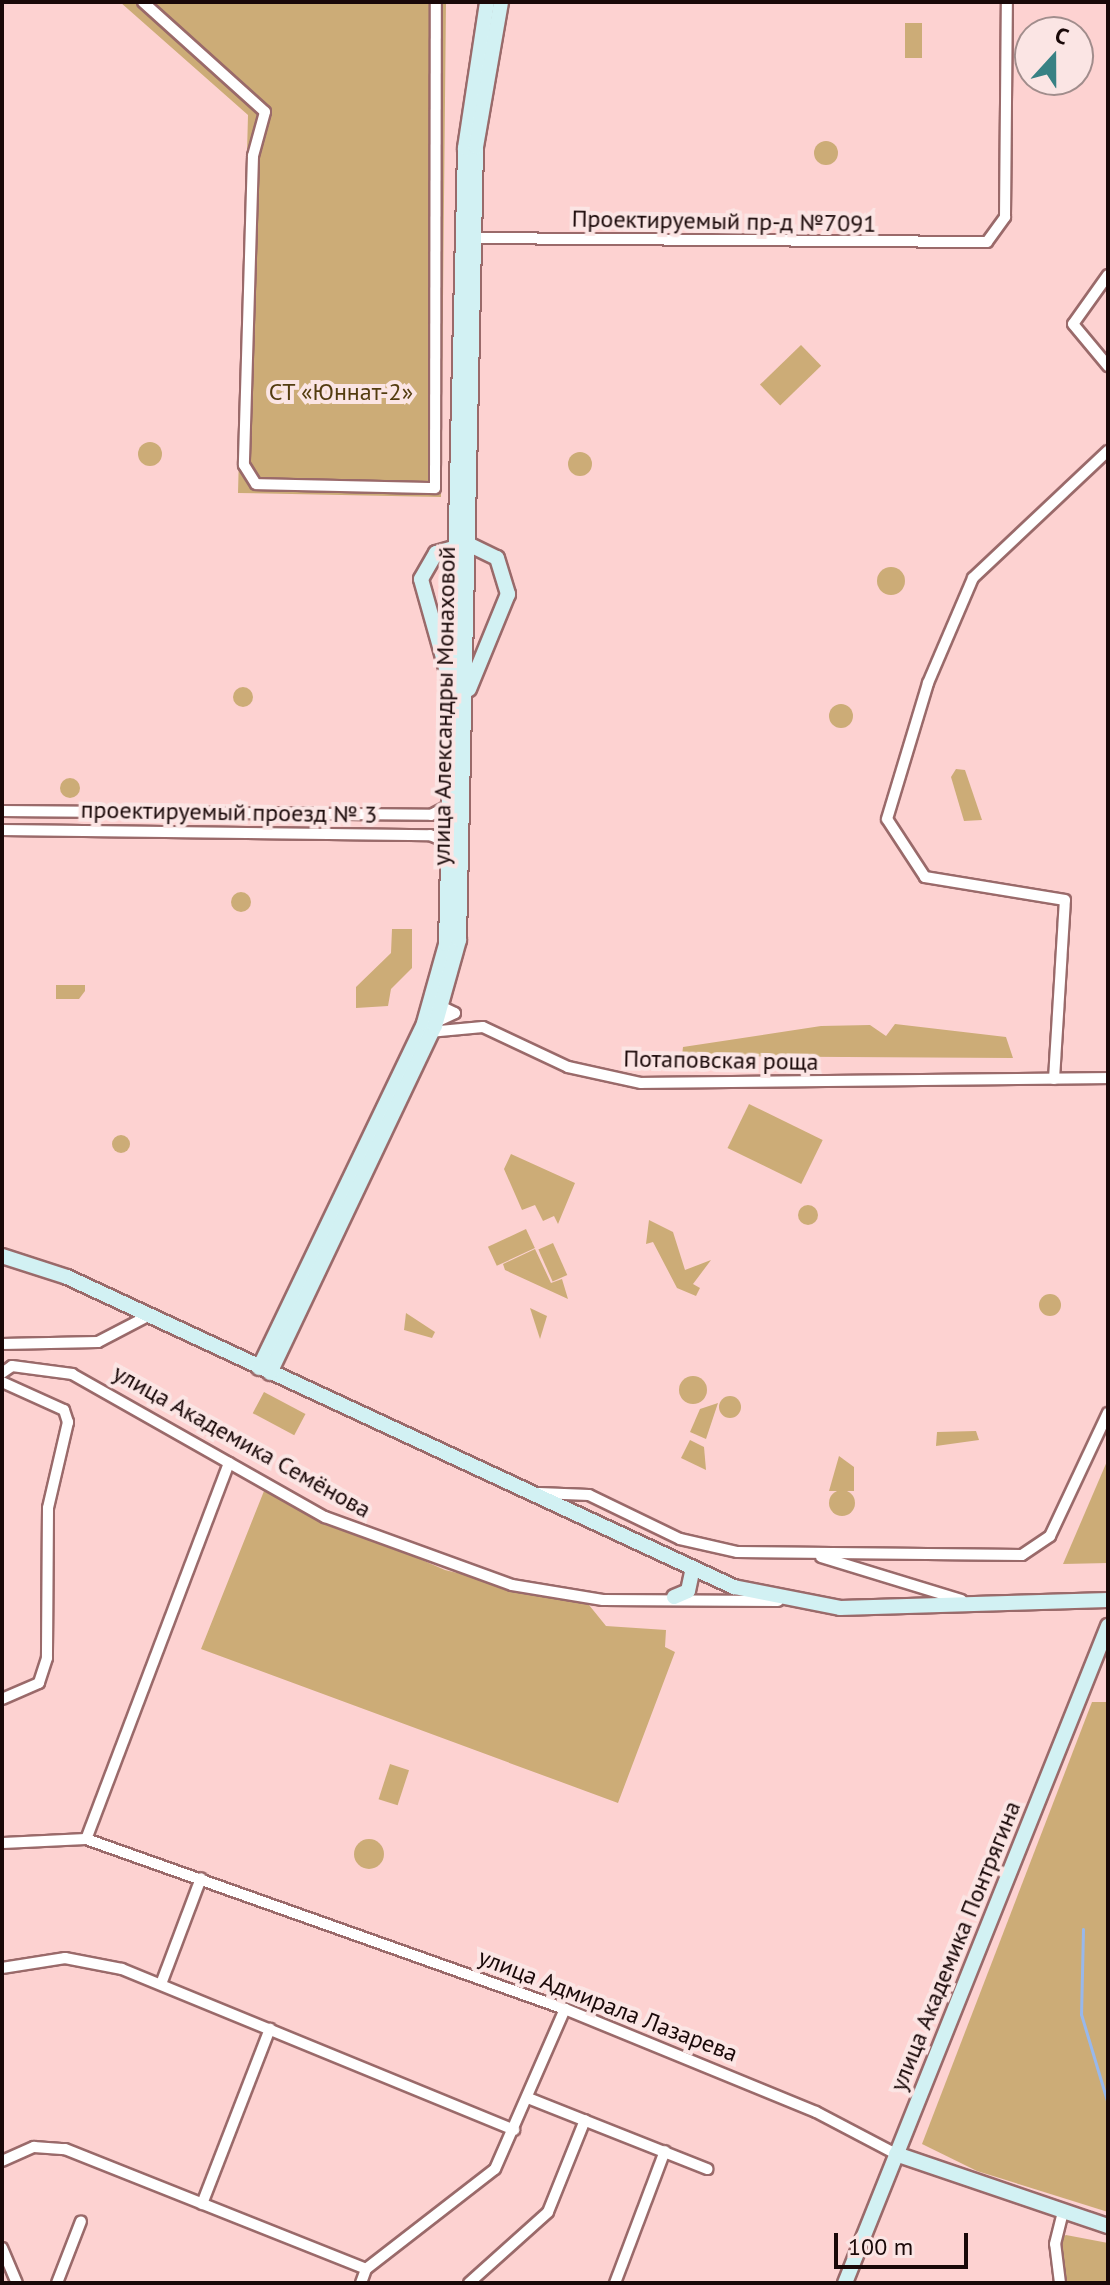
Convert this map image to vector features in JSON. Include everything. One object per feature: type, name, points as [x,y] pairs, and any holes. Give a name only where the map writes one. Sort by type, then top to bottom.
[{"type":"main road","name":"улица Александры Монаховой","points":[[463,544],[465,148],[487,2]]},
{"type":"main road","name":"улица Александры Монаховой","points":[[264,1370],[437,1004],[462,910],[460,696],[472,238],[492,39],[501,2]]},
{"type":"main road","points":[[492,39],[511,2]]},
{"type":"main road","points":[[463,544],[497,558],[508,594],[460,696],[420,594],[428,563],[463,544]]},
{"type":"main road","name":"улица Александры Монаховой","points":[[437,1004],[448,933],[460,696]]},
{"type":"main road","name":"улица Академика Семёнова","points":[[2,1256],[148,1316],[692,1572],[780,1601],[840,1608],[1108,1600]]},
{"type":"main road","points":[[674,1597],[688,1591],[692,1572]]},
{"type":"main road","name":"улица Академика Понтрягина","points":[[845,2283],[1108,1626]]},
{"type":"main road","name":"улица Адмирала Лазарева","points":[[896,2154],[1062,2215],[1108,2226]]},
{"type":"street","points":[[143,2],[265,112],[253,156],[244,465],[256,484],[435,488],[436,2]]},
{"type":"street","name":"Проектируемый пр-д №7091","points":[[472,238],[976,244],[996,236],[1005,217],[1007,2]]},
{"type":"street","points":[[1108,275],[1073,324],[1108,366]]},
{"type":"street","points":[[1054,1079],[1065,900],[925,877],[887,819],[928,683],[973,578],[1108,451]]},
{"type":"street","name":"проектируемый проезд № 3","points":[[2,811],[431,815],[446,812],[454,800]]},
{"type":"street","name":"проектируемый проезд № 3","points":[[2,830],[430,835],[453,846]]},
{"type":"street","name":"Потаповская роща","points":[[437,1004],[455,1013],[415,1033],[483,1027],[568,1067],[617,1080],[1108,1078]]},
{"type":"street","points":[[2,1344],[98,1342],[148,1316]]},
{"type":"street","name":"улица Академика Семёнова","points":[[2,1373],[12,1366],[72,1374],[325,1517],[434,1562],[565,1595],[780,1601]]},
{"type":"street","points":[[2,1382],[67,1416],[48,1508],[47,1658],[39,1683],[2,1699]]},
{"type":"street","points":[[502,1483],[589,1495],[695,1543],[808,1553],[1037,1550],[1108,1413]]},
{"type":"street","points":[[86,1839],[229,1463]]},
{"type":"street","points":[[808,1553],[951,1598],[996,1604]]},
{"type":"street","points":[[872,1572],[866,1565],[875,1554]]},
{"type":"street","name":"улица Адмирала Лазарева","points":[[2,1843],[86,1839],[201,1878],[565,2009],[816,2112],[896,2154]]},
{"type":"street","points":[[161,1984],[201,1878]]},
{"type":"street","points":[[2,1968],[86,1960],[161,1984],[514,2130]]},
{"type":"street","points":[[361,2283],[366,2269],[486,2177],[514,2130],[565,2009]]},
{"type":"street","points":[[202,2204],[270,2029]]},
{"type":"street","points":[[528,2098],[707,2169]]},
{"type":"street","points":[[469,2283],[548,2212],[585,2120]]},
{"type":"street","points":[[2,2161],[34,2147],[65,2149],[366,2269]]},
{"type":"street","points":[[615,2283],[665,2151]]},
{"type":"street","points":[[1060,2283],[1055,2244],[1062,2215]]},
{"type":"street","points":[[57,2283],[81,2221]]},
{"type":"street","points":[[2,2248],[17,2283]]},
{"type":"green space","name":"СТ «Юннат-2»","points":[[120,2],[446,2],[441,497],[238,493],[248,115]]},
{"type":"green space","points":[[905,23],[922,23],[922,58],[905,58]]},
{"type":"green space","points":[[826,141],[837,148],[838,153],[831,164],[826,165],[815,158],[814,153],[821,142]]},
{"type":"green space","points":[[801,345],[821,366],[780,405],[760,385]]},
{"type":"green space","points":[[150,442],[159,445],[162,454],[159,463],[150,466],[141,463],[138,454],[141,445]]},
{"type":"green space","points":[[580,452],[588,456],[592,464],[588,472],[580,476],[572,472],[568,464],[572,456]]},
{"type":"green space","points":[[891,567],[901,571],[905,581],[901,591],[891,595],[881,591],[877,581],[881,571]]},
{"type":"green space","points":[[243,687],[250,690],[253,697],[250,704],[243,707],[236,704],[233,697],[236,690]]},
{"type":"green space","points":[[841,704],[850,707],[853,716],[850,725],[841,728],[832,725],[829,716],[832,707]]},
{"type":"green space","points":[[956,769],[965,770],[982,820],[964,821],[951,777]]},
{"type":"green space","points":[[70,778],[77,781],[80,788],[77,795],[70,798],[63,795],[60,788],[63,781]]},
{"type":"green space","points":[[237,892],[245,892],[251,902],[245,912],[237,912],[231,906],[231,898]]},
{"type":"green space","points":[[392,929],[412,929],[412,968],[391,989],[388,1006],[356,1008],[356,987],[391,953]]},
{"type":"green space","points":[[56,985],[85,985],[85,991],[79,999],[56,999]]},
{"type":"green space","points":[[895,1024],[1006,1037],[1013,1058],[682,1056],[683,1047],[821,1026],[870,1025],[886,1036]]},
{"type":"green space","points":[[749,1104],[823,1140],[801,1184],[728,1148]]},
{"type":"green space","points":[[121,1135],[130,1144],[121,1153],[112,1144]]},
{"type":"green space","points":[[511,1154],[575,1183],[558,1224],[554,1216],[543,1221],[535,1205],[522,1210],[504,1169]]},
{"type":"green space","points":[[804,1205],[812,1205],[818,1215],[812,1225],[804,1225],[798,1219],[798,1211]]},
{"type":"green space","points":[[649,1220],[673,1232],[685,1270],[711,1260],[693,1284],[700,1288],[696,1296],[677,1288],[653,1242],[646,1244]]},
{"type":"green space","points":[[526,1229],[535,1248],[497,1266],[488,1247]]},
{"type":"green space","points":[[553,1243],[567,1275],[553,1281],[538,1250]]},
{"type":"green space","points":[[535,1249],[551,1283],[562,1279],[568,1299],[505,1270],[503,1264]]},
{"type":"green space","points":[[1046,1294],[1054,1294],[1061,1305],[1054,1316],[1046,1316],[1039,1309],[1039,1301]]},
{"type":"green space","points":[[530,1308],[547,1316],[540,1339]]},
{"type":"green space","points":[[406,1313],[435,1332],[432,1338],[404,1330]]},
{"type":"green space","points":[[693,1376],[703,1380],[707,1390],[703,1400],[693,1404],[683,1400],[679,1390],[683,1380]]},
{"type":"green space","points":[[264,1392],[305,1414],[294,1435],[253,1413]]},
{"type":"green space","points":[[726,1396],[734,1396],[741,1407],[734,1418],[726,1418],[719,1411],[719,1403]]},
{"type":"green space","points":[[718,1403],[706,1439],[690,1432],[700,1409]]},
{"type":"green space","points":[[976,1431],[979,1440],[936,1446],[937,1432]]},
{"type":"green space","points":[[690,1440],[704,1447],[706,1470],[681,1458]]},
{"type":"green space","points":[[839,1456],[854,1467],[854,1491],[829,1491]]},
{"type":"green space","points":[[1108,1459],[1108,1563],[1063,1564]]},
{"type":"green space","points":[[842,1490],[851,1494],[855,1503],[851,1512],[842,1516],[833,1512],[829,1503],[833,1494]]},
{"type":"green space","points":[[264,1491],[445,1570],[589,1605],[606,1626],[666,1630],[665,1647],[675,1652],[618,1803],[201,1649]]},
{"type":"green space","points":[[1092,1702],[1108,1702],[1108,2212],[977,2171],[922,2144]]},
{"type":"green space","points":[[390,1764],[409,1770],[398,1805],[379,1799]]},
{"type":"green space","points":[[369,1839],[380,1843],[384,1854],[380,1865],[369,1869],[358,1865],[354,1854],[358,1843]]},
{"type":"green space","points":[[1066,2235],[1108,2243],[1108,2283],[1067,2283],[1059,2239]]},
{"type":"waterway","points":[[1083,1929],[1081,2014],[1108,2104]]}]
